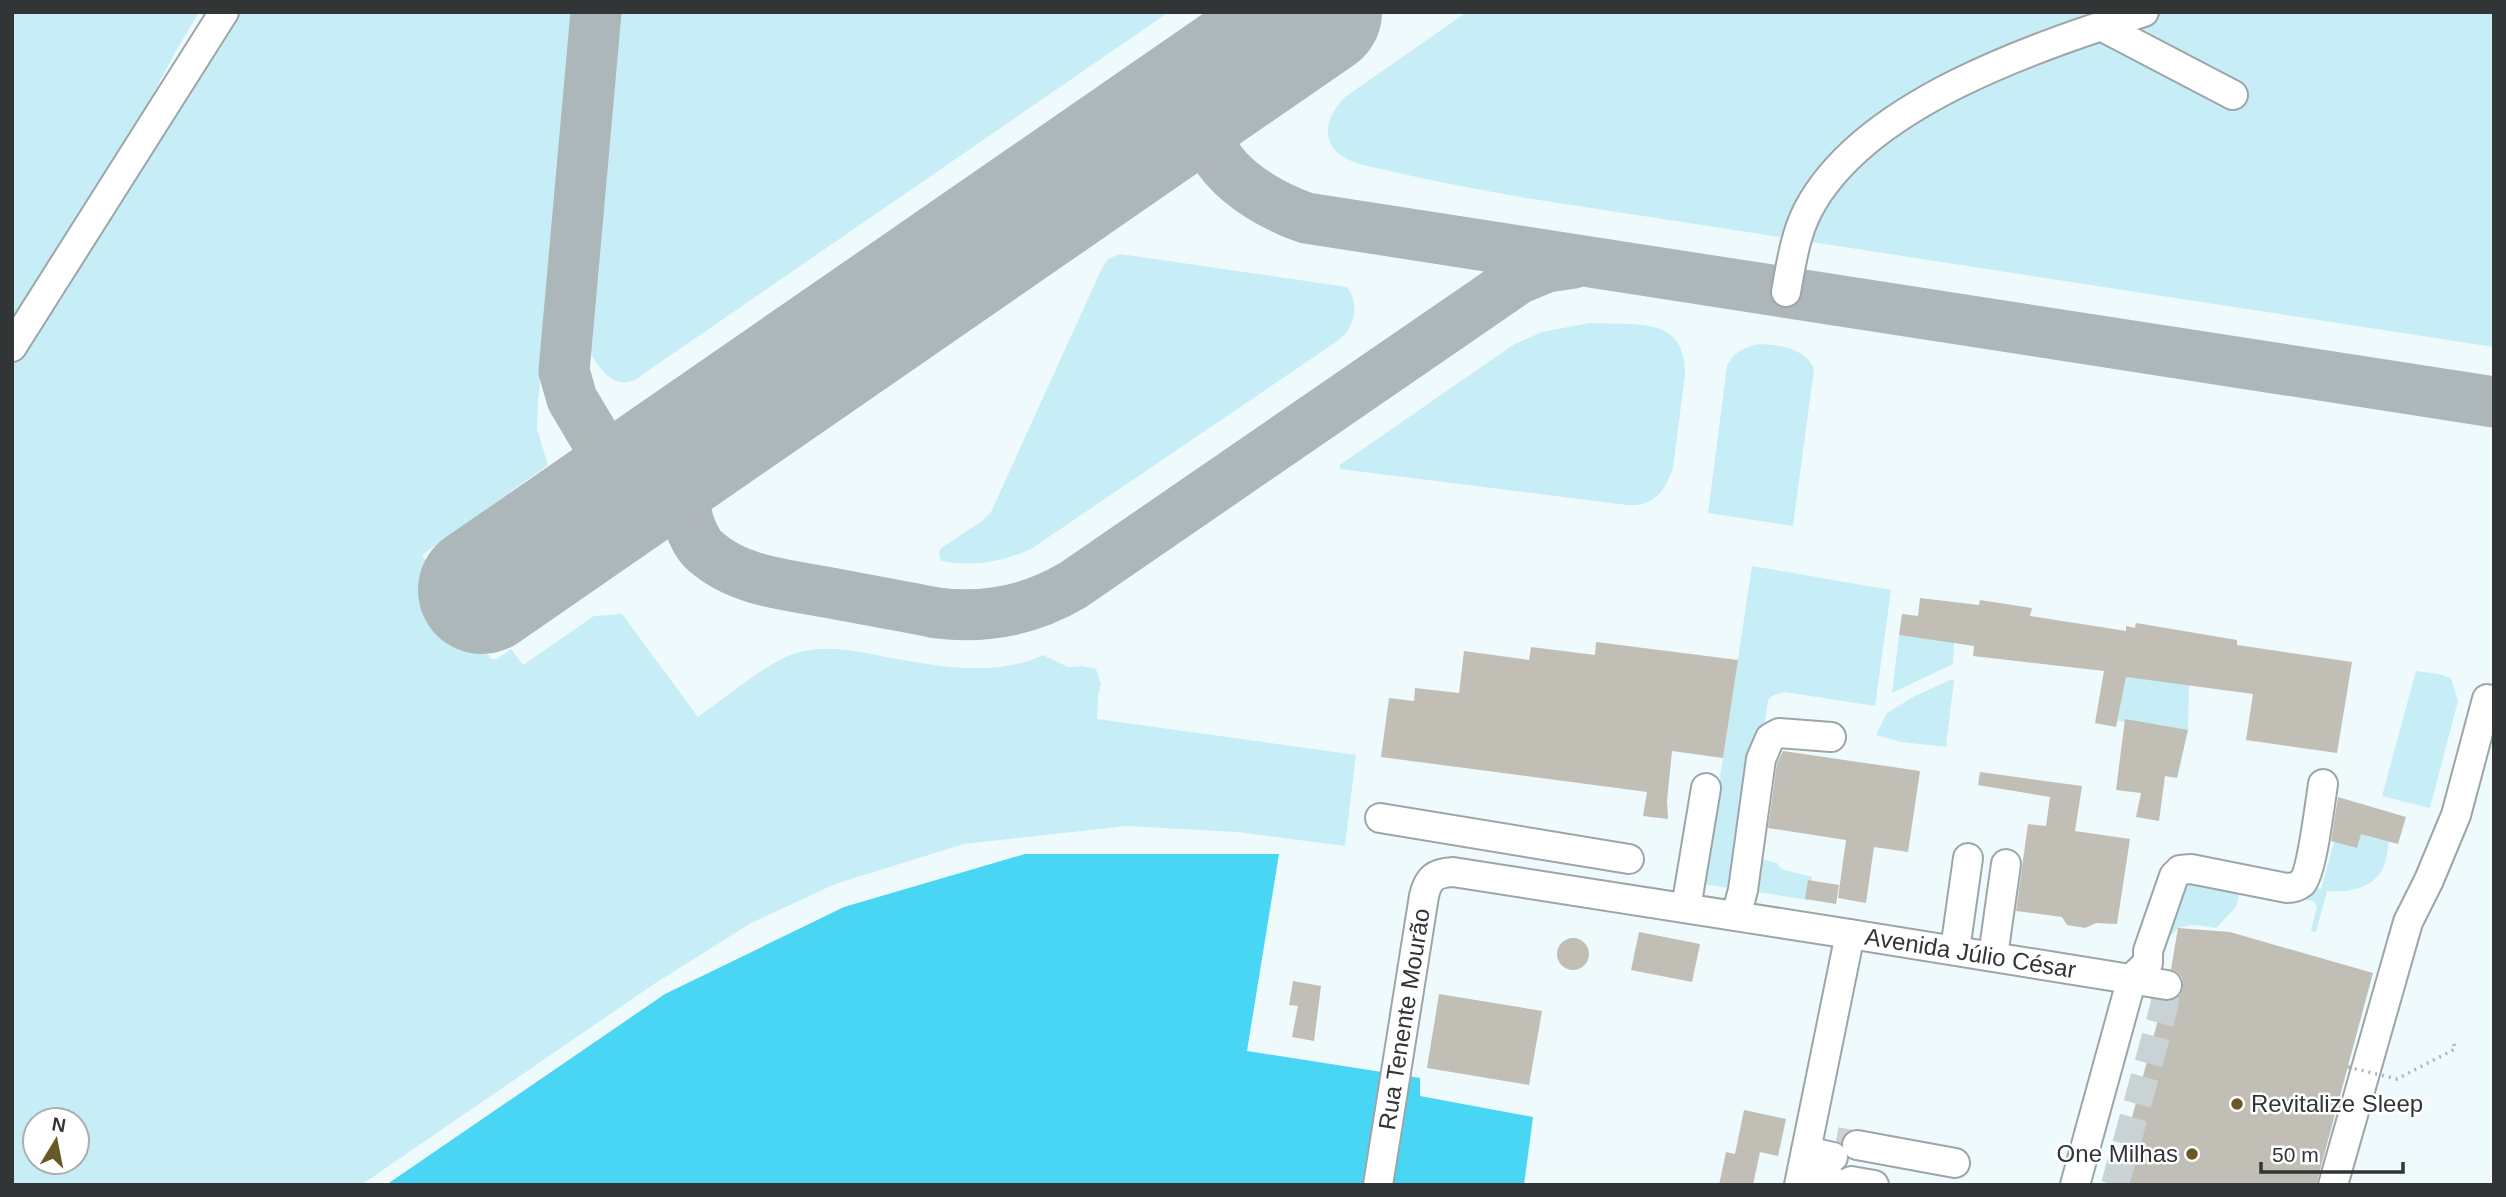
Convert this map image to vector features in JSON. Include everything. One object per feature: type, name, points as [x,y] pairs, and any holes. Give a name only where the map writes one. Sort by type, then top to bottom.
[{"type":"street","points":[[12,347],[224,12]]},
{"type":"street","points":[[1786,292],[1800,228],[1809,209],[1840,166],[1857,151],[1907,113],[1982,71],[2144,12]]},
{"type":"street","points":[[2101,26],[2233,96]]},
{"type":"street","points":[[2333,1185],[2408,922],[2429,880],[2456,814],[2487,699]]},
{"type":"street","points":[[1736,916],[1743,890],[1760,759],[1770,738],[1779,733],[1831,737]]},
{"type":"street","points":[[2075,1185],[2132,978],[2148,963],[2148,951],[2174,876],[2180,870],[2192,869],[2287,888],[2296,887],[2304,881],[2312,853],[2323,784]]},
{"type":"street","points":[[1686,908],[1706,788]]},
{"type":"street","points":[[1380,818],[1629,859]]},
{"type":"street","points":[[1583,852],[1576,891],[1850,934]]},
{"type":"street","points":[[1955,950],[1968,858]]},
{"type":"street","points":[[1993,956],[2006,864]]},
{"type":"street","name":"Rua Tenente Mourão","points":[[1378,1185],[1426,889],[1433,876],[1453,873],[1576,891]]},
{"type":"street","points":[[1808,926],[1830,944],[1843,974]]},
{"type":"street","name":"Avenida Júlio César","points":[[1828,1166],[1843,974],[1850,934],[2167,985]]},
{"type":"street","points":[[1828,1166],[1953,1170]]},
{"type":"path","points":[[2348,1067],[2397,1079],[2455,1049],[2453,1040]]},
{"type":"shaded area","points":[[12,12],[199,12],[111,173],[12,323]]},
{"type":"shaded area","points":[[239,12],[576,12],[538,403],[537,429],[548,465],[422,555],[491,659],[497,659],[511,649],[523,665],[594,616],[622,614],[698,717],[772,664],[807,650],[841,649],[925,664],[965,668],[1005,666],[1043,655],[1068,667],[1096,669],[1101,684],[1097,719],[1356,755],[1345,846],[1237,832],[1127,826],[964,844],[835,884],[751,923],[654,984],[361,1185],[12,1185],[12,366],[60,302],[122,196]]},
{"type":"shaded area","points":[[616,12],[1169,12],[638,378],[621,382],[604,372],[588,348]]},
{"type":"shaded area","points":[[1467,12],[2494,12],[2494,347],[1526,198],[1370,167],[1338,153],[1332,145],[1328,129],[1338,104]]},
{"type":"shaded area","points":[[1120,254],[1347,287],[1353,301],[1354,315],[1349,328],[1339,340],[1031,549],[986,562],[941,561],[940,549],[991,512],[1102,268],[1108,259]]},
{"type":"shaded area","points":[[1590,323],[1655,327],[1677,342],[1683,355],[1685,375],[1673,468],[1662,491],[1651,500],[1627,505],[1340,469],[1340,465],[1513,345],[1542,332]]},
{"type":"shaded area","points":[[1759,344],[1798,352],[1805,356],[1814,369],[1793,526],[1708,513],[1727,366],[1740,351]]},
{"type":"shaded area","points":[[1752,566],[1891,590],[1875,706],[1785,692],[1768,700],[1748,837],[1748,856],[1777,863],[1781,869],[1812,877],[1809,900],[1704,884]]},
{"type":"shaded area","points":[[1953,602],[1956,602],[1953,664],[1892,693],[1899,635],[1948,642]]},
{"type":"shaded area","points":[[2416,671],[2451,678],[2458,701],[2430,808],[2382,796]]},
{"type":"shaded area","points":[[2126,677],[2189,685],[2188,730],[2117,721]]},
{"type":"shaded area","points":[[1954,680],[1946,747],[1901,742],[1876,735],[1887,713]]},
{"type":"shaded area","points":[[2352,826],[2390,832],[2385,862],[2380,873],[2360,888],[2327,891],[2316,932],[2311,931],[2317,906],[2313,901],[2269,892],[2239,895],[2236,907],[2216,928],[2186,926],[2173,934],[2161,932],[2152,921],[2156,879],[2165,870],[2272,876],[2321,889],[2336,835]]},
{"type":"shaded area","points":[[1025,854],[1279,854],[1247,1051],[1420,1078],[1420,1096],[1533,1117],[1524,1185],[386,1185],[665,994],[844,907]]},
{"type":"building","points":[[1920,598],[1979,605],[1980,600],[2032,608],[2030,616],[2126,631],[2126,626],[2135,628],[2136,623],[2237,640],[2237,645],[2352,662],[2337,753],[2246,740],[2253,694],[2126,677],[2116,727],[2095,723],[2104,671],[1973,656],[1974,646],[1899,635],[1902,614],[1918,616]]},
{"type":"building","points":[[1596,642],[1738,660],[1723,758],[1672,751],[1668,819],[1643,816],[1647,792],[1381,757],[1389,698],[1414,701],[1415,688],[1459,693],[1464,651],[1529,660],[1531,647],[1595,655]]},
{"type":"building","points":[[2125,719],[2188,730],[2177,778],[2165,776],[2159,821],[2136,817],[2141,793],[2116,790]]},
{"type":"building","points":[[1783,751],[1920,771],[1908,852],[1874,847],[1866,903],[1838,898],[1846,840],[1768,828],[1777,763]]},
{"type":"building","points":[[1980,772],[2082,786],[2075,831],[2130,839],[2117,924],[2096,923],[2085,928],[2067,925],[2062,917],[2016,911],[2028,824],[2046,826],[2050,797],[1978,785]]},
{"type":"building","points":[[2338,797],[2406,817],[2398,844],[2361,834],[2357,848],[2331,841]]},
{"type":"building","points":[[1808,880],[1839,885],[1836,904],[1805,899]]},
{"type":"building","points":[[2178,928],[2230,932],[2373,973],[2316,1185],[2114,1185],[2163,1001],[2174,1000],[2183,988],[2182,978],[2171,969]]},
{"type":"building","points":[[1639,932],[1700,944],[1692,982],[1631,970]]},
{"type":"building","points":[[1573,938],[1584,943],[1589,954],[1584,965],[1573,970],[1562,965],[1557,954],[1562,943]]},
{"type":"building","points":[[1293,981],[1321,986],[1314,1041],[1292,1037],[1298,1006],[1289,1005]]},
{"type":"building","points":[[1439,994],[1542,1011],[1529,1085],[1427,1068]]},
{"type":"building","points":[[1744,1110],[1786,1119],[1778,1156],[1760,1152],[1753,1185],[1719,1185],[1726,1152],[1735,1154]]},
{"type":"taxiway","points":[[596,12],[564,371],[572,399],[626,490]]},
{"type":"taxiway","points":[[1210,87],[1205,120],[1208,138],[1216,154],[1227,169],[1256,194],[1306,218],[2494,402]]},
{"type":"taxiway","points":[[722,424],[698,456],[685,493],[688,520],[695,537],[703,549],[719,562],[765,581],[937,613],[973,615],[1007,611],[1041,601],[1073,585],[1518,279],[1547,267],[1574,263]]},
{"type":"runway","points":[[482,590],[1318,12]]},
{"type":"tunnel","points":[[2115,1185],[2164,1007],[2167,985]]},
{"type":"tunnel","points":[[1836,1141],[1857,1145]]},
{"type":"place","name":"Revitalize Sleep","points":[[2237,1104]]},
{"type":"place","name":"One Milhas","points":[[2192,1154]]}]
